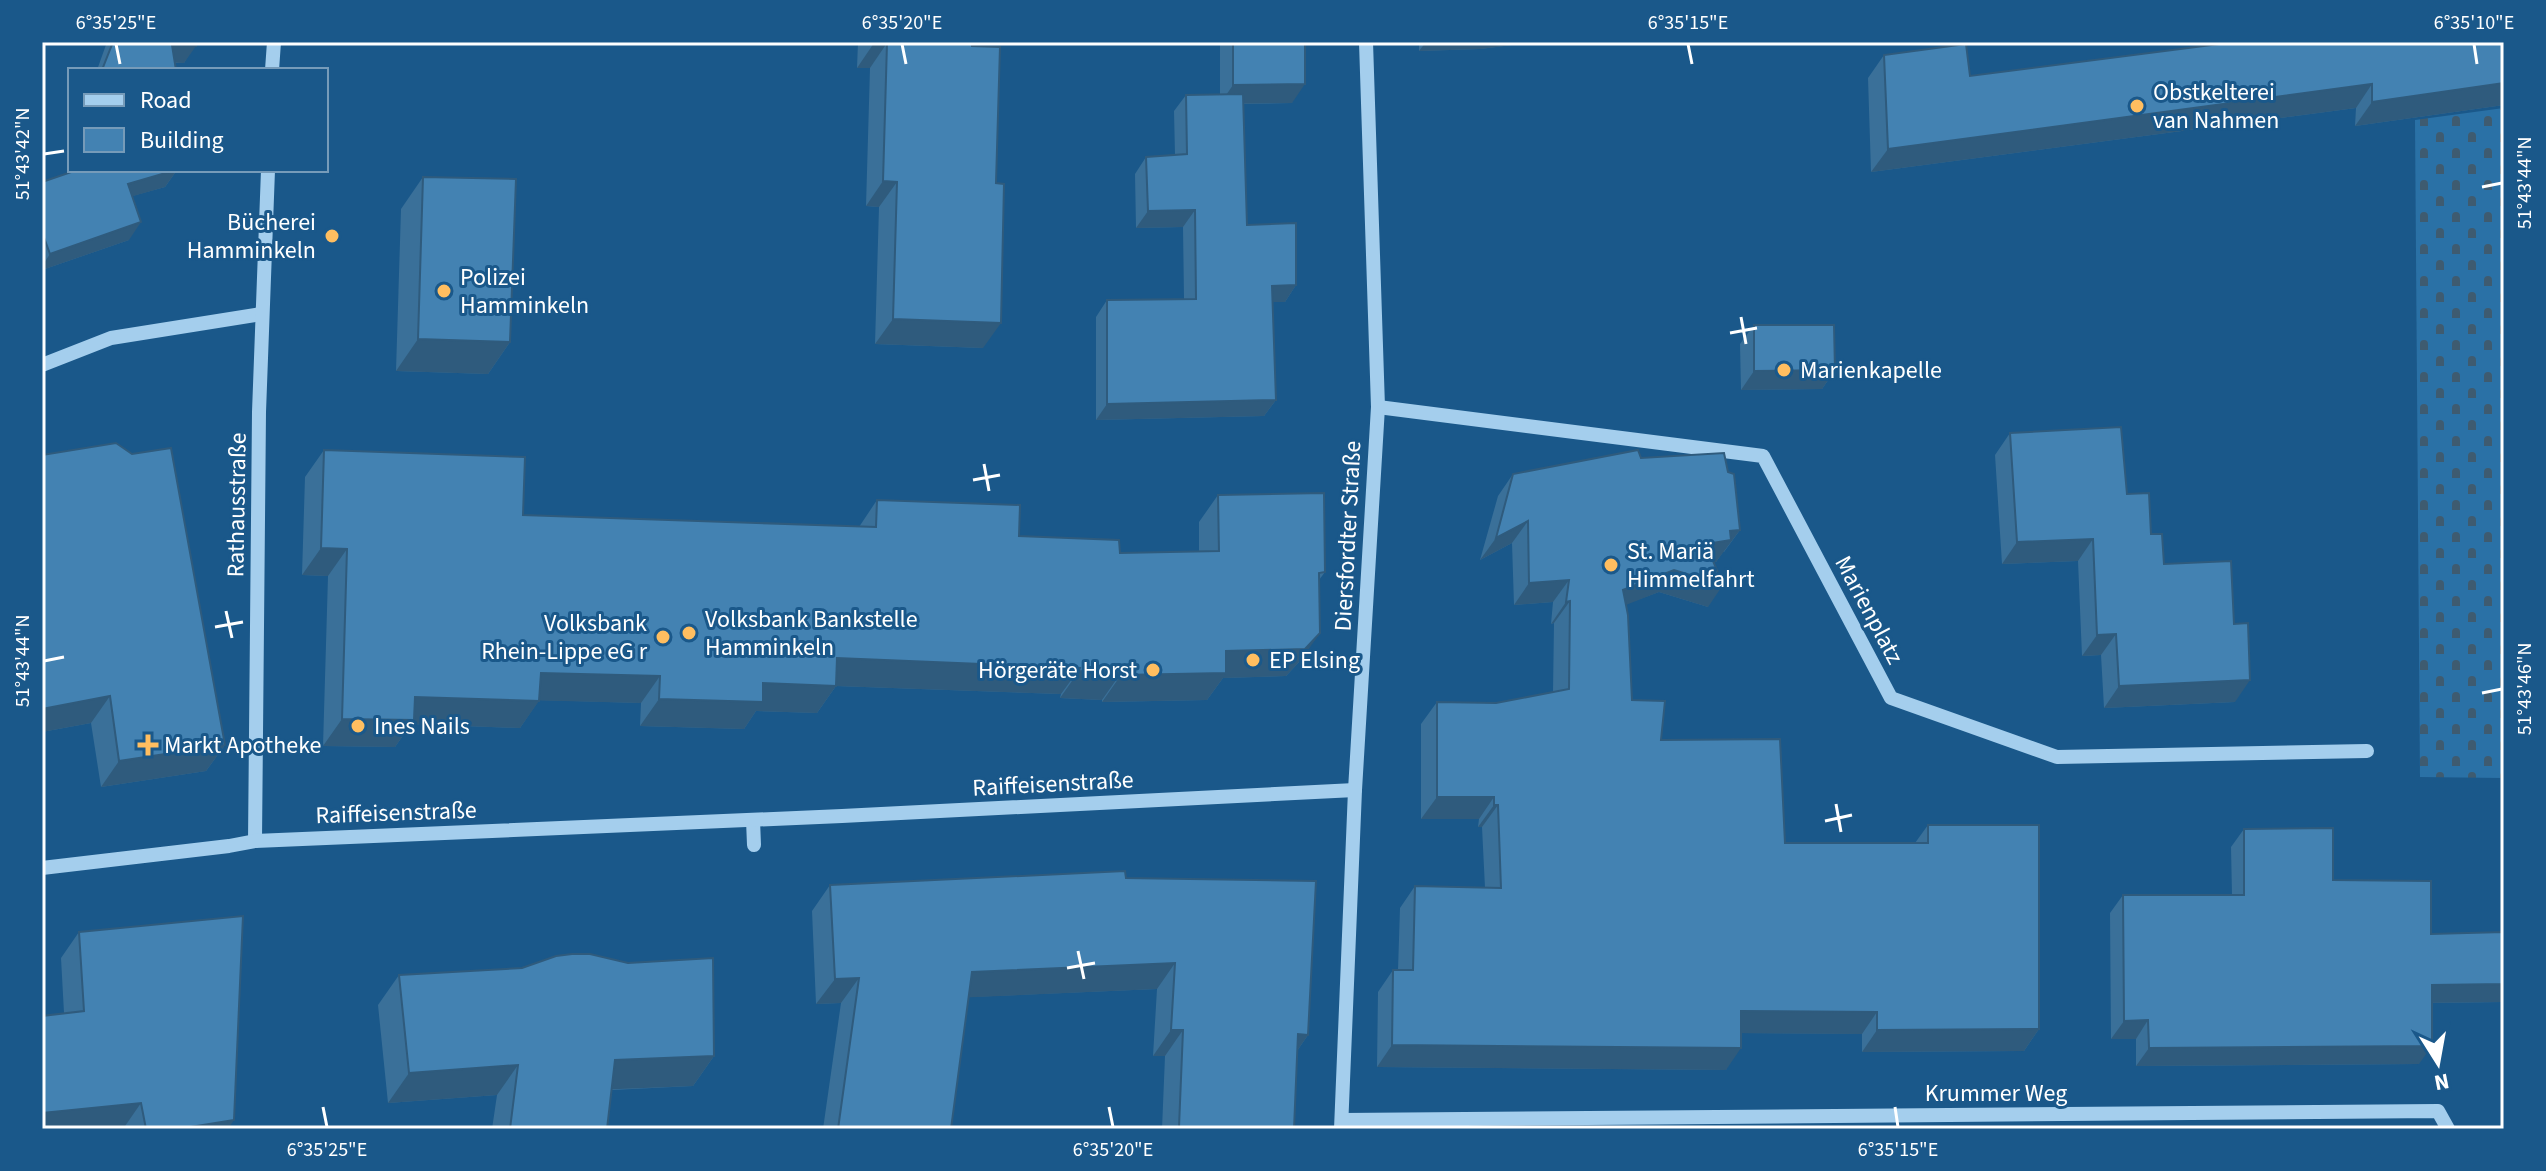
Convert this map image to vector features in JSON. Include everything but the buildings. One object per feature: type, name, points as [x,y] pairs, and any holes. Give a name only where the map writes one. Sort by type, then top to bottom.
[{"type":"street","points":[[272,68],[274,42]]},
{"type":"street","name":"Diersfordter Straße","points":[[1342,1124],[1355,790],[1378,407],[1366,42]]},
{"type":"street","name":"Rathausstraße","points":[[255,841],[261,314],[268,172]]},
{"type":"street","points":[[42,365],[111,338],[261,314]]},
{"type":"street","name":"Marienplatz","points":[[1378,407],[1763,456],[1891,698],[2057,757],[2367,751]]},
{"type":"street","name":"Raiffeisenstraße","points":[[42,868],[255,841],[1355,790]]},
{"type":"street","points":[[753,820],[754,845]]},
{"type":"street","name":"Krummer Weg","points":[[1342,1124],[2438,1111],[2448,1129]]},
{"type":"green space","points":[[2504,108],[2504,778],[2420,777],[2415,120]]},
{"type":"place","name":"Obstkelterei van Nahmen","points":[[2137,106]]},
{"type":"place","name":"Bücherei Hamminkeln","points":[[332,236]]},
{"type":"place","name":"Polizei Hamminkeln","points":[[444,291]]},
{"type":"place","name":"Marienkapelle","points":[[1784,370]]},
{"type":"place","name":"St. Mariä Himmelfahrt","points":[[1611,565]]},
{"type":"place","name":"Volksbank Bankstelle Hamminkeln","points":[[689,633]]},
{"type":"place","name":"Volksbank Rhein-Lippe eG r","points":[[663,637]]},
{"type":"place","name":"EP Elsing","points":[[1253,660]]},
{"type":"place","name":"Hörgeräte Horst","points":[[1153,670]]},
{"type":"place","name":"Ines Nails","points":[[358,726]]},
{"type":"place","name":"Markt Apotheke","points":[[148,745]]}]
